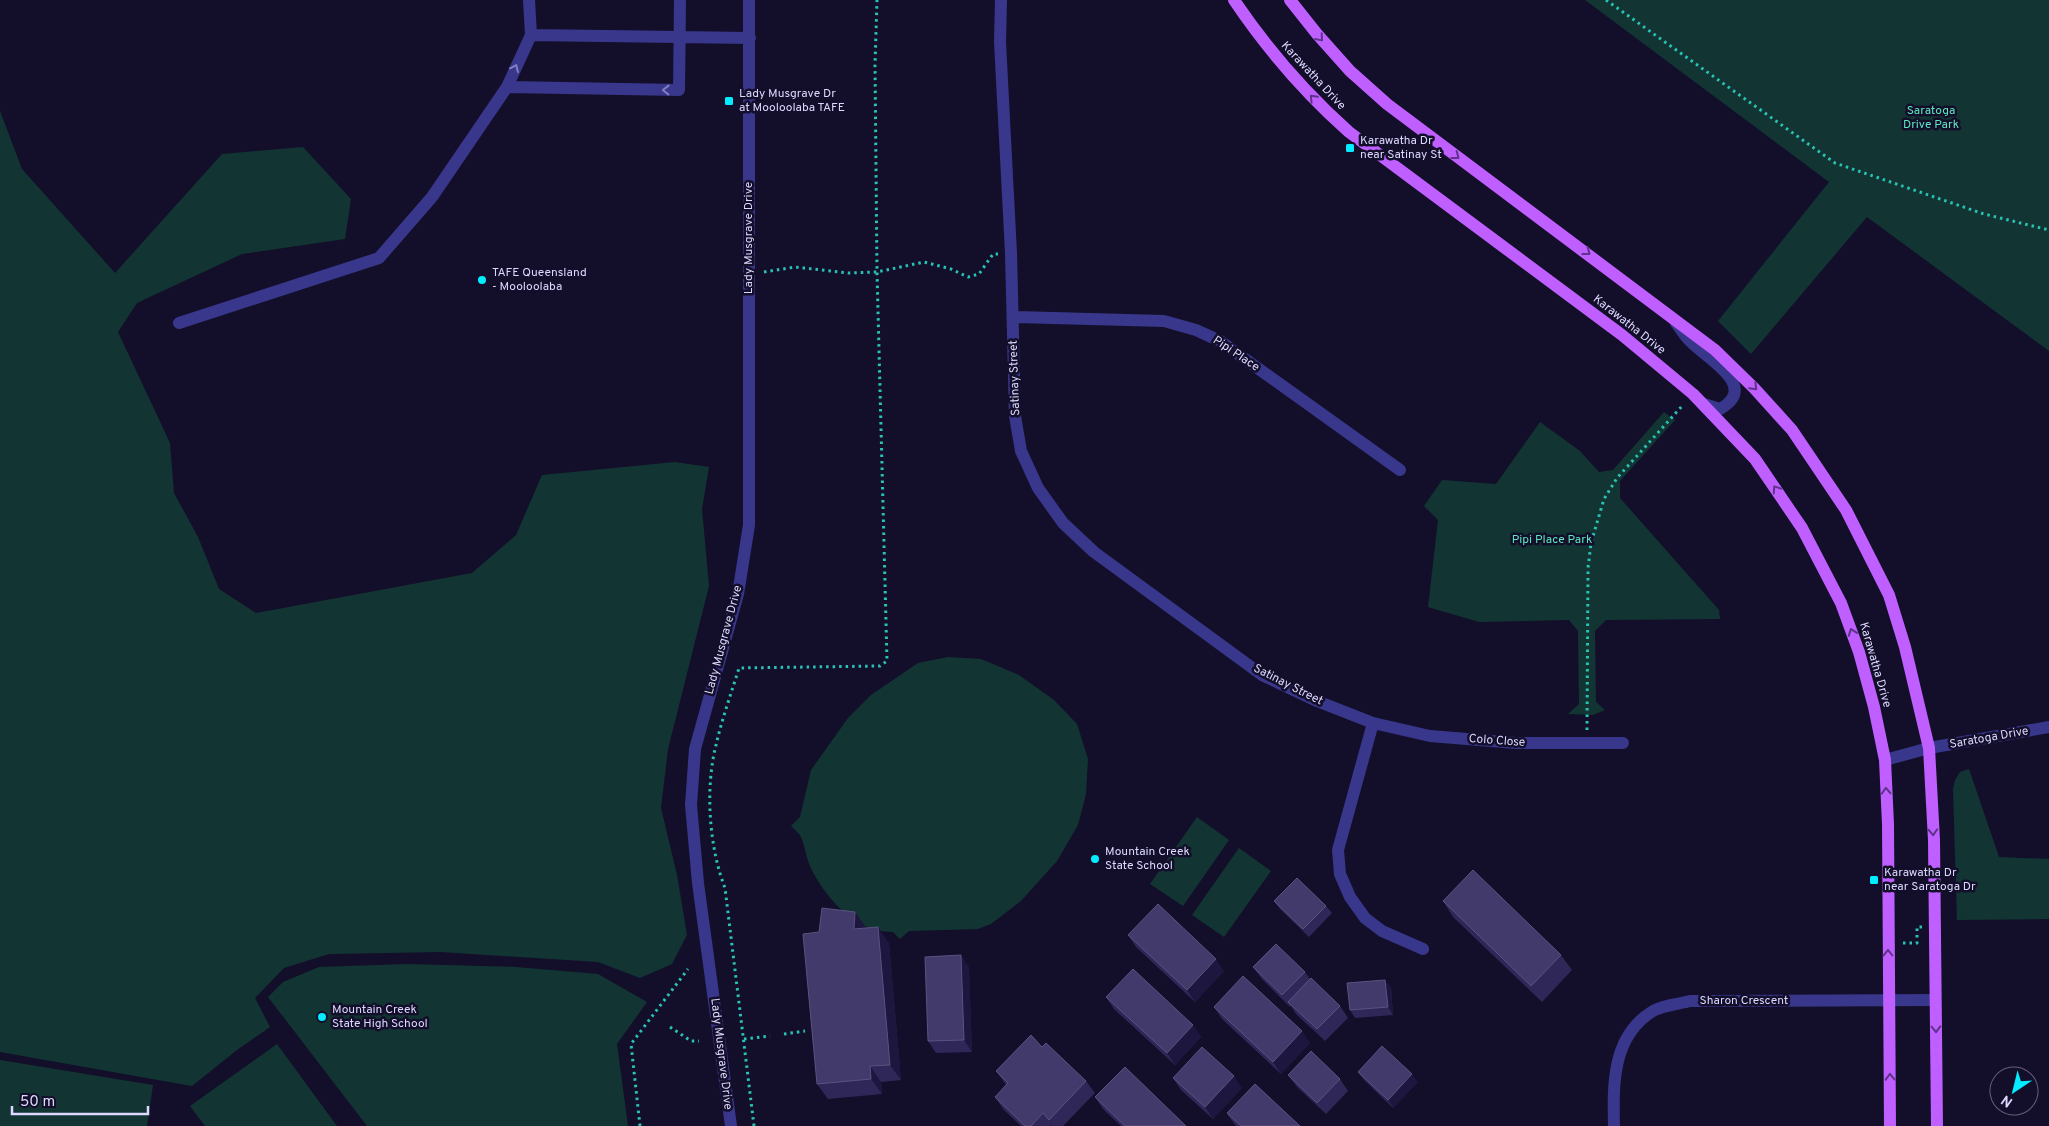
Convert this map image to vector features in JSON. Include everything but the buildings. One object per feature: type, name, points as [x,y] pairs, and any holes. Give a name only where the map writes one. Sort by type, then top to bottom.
[{"type":"main road","name":"Karawatha Drive","points":[[1234,0],[1280,63],[1325,111],[1349,132],[1622,335],[1704,404],[1760,466],[1802,528],[1841,603],[1859,652],[1874,706],[1884,760],[1888,824],[1890,1126]]},
{"type":"main road","points":[[1290,0],[1350,71],[1388,104],[1715,350],[1754,388],[1792,430],[1846,510],[1889,595],[1906,647],[1929,748],[1934,840],[1937,1126]]},
{"type":"street","points":[[179,323],[379,258],[432,197],[507,87],[531,35],[529,0]]},
{"type":"street","points":[[507,87],[679,90],[680,0]]},
{"type":"street","name":"Lady Musgrave Drive","points":[[730,1126],[698,883],[691,805],[695,749],[738,594],[749,525],[750,0]]},
{"type":"street","name":"Satinay Street","points":[[1001,0],[1000,42],[1011,253],[1015,416],[1021,451],[1038,488],[1063,523],[1094,552],[1262,675],[1317,701],[1373,723]]},
{"type":"street","points":[[531,35],[750,38]]},
{"type":"street","name":"Pipi Place","points":[[1013,317],[1164,321],[1196,330],[1220,341],[1400,470]]},
{"type":"street","points":[[1672,317],[1690,342],[1732,380],[1735,390],[1734,396],[1726,406],[1720,409],[1704,404]]},
{"type":"street","points":[[1373,723],[1338,850],[1338,864],[1343,885],[1365,918],[1382,931],[1423,948]]},
{"type":"street","name":"Colo Close","points":[[1373,723],[1430,736],[1516,743],[1623,743]]},
{"type":"street","name":"Saratoga Drive","points":[[1929,748],[2049,727]]},
{"type":"street","points":[[1884,760],[1929,748]]},
{"type":"street","name":"Sharon Crescent","points":[[1614,1126],[1613,1082],[1622,1047],[1634,1027],[1654,1011],[1690,1001],[1889,1002],[1935,1000]]},
{"type":"path","points":[[754,1126],[725,888],[717,867],[710,798],[715,746],[739,668],[880,666],[887,661],[877,272],[875,65],[877,0]]},
{"type":"path","points":[[1606,0],[1835,163],[1984,214],[2049,230]]},
{"type":"path","points":[[749,274],[795,267],[848,273],[877,272],[924,262],[951,269],[968,277],[979,274],[993,254],[1011,253]]},
{"type":"path","points":[[1586,743],[1590,543],[1604,499],[1616,478],[1683,405]]},
{"type":"path","points":[[1895,943],[1917,943],[1917,927],[1930,926]]},
{"type":"path","points":[[640,1126],[631,1044],[688,969]]},
{"type":"path","points":[[646,1026],[651,1025]]},
{"type":"path","points":[[670,1027],[691,1041],[699,1041]]},
{"type":"path","points":[[784,1034],[805,1031]]},
{"type":"path","points":[[744,1039],[770,1036]]},
{"type":"green space","name":"Saratoga Drive Park","points":[[1585,0],[2049,0],[2049,351],[1867,217],[1751,354],[1718,321],[1829,182]]},
{"type":"green space","points":[[0,111],[22,169],[115,273],[222,154],[303,147],[351,199],[345,239],[242,254],[137,303],[118,332],[170,443],[174,493],[198,537],[219,589],[256,613],[472,573],[516,535],[542,475],[675,462],[709,467],[702,509],[709,586],[668,749],[661,808],[677,875],[687,935],[672,964],[640,978],[598,962],[441,952],[329,954],[284,968],[255,998],[270,1027],[237,1050],[192,1086],[0,1052]]},
{"type":"green space","name":"Pipi Place Park","points":[[1664,412],[1675,420],[1620,481],[1620,498],[1719,610],[1720,619],[1606,620],[1595,631],[1596,702],[1605,710],[1593,715],[1568,714],[1579,704],[1578,631],[1569,620],[1479,622],[1428,607],[1438,520],[1424,506],[1442,480],[1496,484],[1540,422],[1580,451],[1599,472],[1613,470]]},
{"type":"green space","points":[[948,657],[981,659],[1019,675],[1054,700],[1077,724],[1088,759],[1086,794],[1078,825],[1057,861],[1021,901],[991,924],[978,929],[909,931],[900,939],[893,932],[879,931],[854,920],[833,901],[816,878],[810,866],[801,837],[791,826],[800,817],[811,770],[848,718],[871,695],[918,663]]},
{"type":"green space","points":[[1969,769],[1999,857],[2049,859],[2049,919],[1957,920],[1953,789],[1955,780],[1960,772]]},
{"type":"green space","points":[[1197,817],[1229,840],[1183,906],[1150,884]]},
{"type":"green space","points":[[1239,848],[1271,871],[1224,937],[1192,915]]},
{"type":"green space","points":[[407,964],[516,967],[598,974],[647,1002],[617,1044],[628,1126],[367,1126],[268,997],[283,982],[319,967]]},
{"type":"green space","points":[[277,1044],[337,1126],[205,1126],[190,1106]]},
{"type":"green space","points":[[0,1060],[153,1085],[147,1126],[0,1126]]},
{"type":"place","name":"Lady Musgrave Dr at Mooloolaba TAFE","points":[[729,101]]},
{"type":"place","name":"Karawatha Dr near Satinay St","points":[[1350,148]]},
{"type":"place","name":"TAFE Queensland - Mooloolaba","points":[[482,280]]},
{"type":"place","name":"Mountain Creek State School","points":[[1095,859]]},
{"type":"place","name":"Karawatha Dr near Saratoga Dr","points":[[1874,880]]},
{"type":"place","name":"Mountain Creek State High School","points":[[322,1017]]}]
